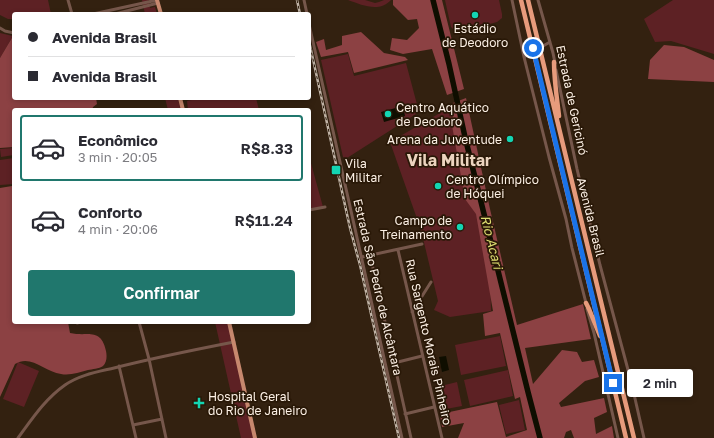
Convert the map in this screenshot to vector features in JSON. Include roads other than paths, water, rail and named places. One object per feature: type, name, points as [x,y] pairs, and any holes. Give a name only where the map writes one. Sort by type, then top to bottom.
[{"type":"highway","name":"Avenida Brasil","points":[[521,0],[626,438]]},
{"type":"highway","name":"Avenida Brasil","points":[[528,0],[634,438]]},
{"type":"highway","points":[[554,62],[559,128]]},
{"type":"highway","points":[[586,303],[604,342]]},
{"type":"main road","points":[[158,1],[161,12]]},
{"type":"main road","points":[[230,324],[255,438]]},
{"type":"street","points":[[68,0],[71,12]]},
{"type":"street","points":[[304,0],[307,12]]},
{"type":"street","points":[[512,0],[524,57],[566,219],[618,438]]},
{"type":"street","name":"Estrada de Gericinó","points":[[538,0],[550,42],[577,169],[600,265],[631,381],[644,438]]},
{"type":"street","points":[[110,12],[158,1]]},
{"type":"street","points":[[122,12],[158,1]]},
{"type":"street","points":[[0,28],[12,33]]},
{"type":"street","name":"Estrada São Pedro de Alcântara","points":[[311,33],[402,438]]},
{"type":"street","points":[[524,57],[550,42]]},
{"type":"street","points":[[311,210],[325,206]]},
{"type":"street","points":[[362,257],[422,244]]},
{"type":"street","name":"Rua Sargento Morais Pinheiro","points":[[398,250],[442,438]]},
{"type":"street","points":[[370,255],[411,438]]},
{"type":"street","points":[[412,312],[431,282]]},
{"type":"street","points":[[140,324],[149,359],[166,438]]},
{"type":"street","points":[[18,438],[40,408],[52,396],[75,380],[119,366],[234,342]]},
{"type":"street","points":[[394,363],[422,356]]},
{"type":"street","points":[[119,366],[136,438]]},
{"type":"street","points":[[386,369],[395,367]]},
{"type":"street","points":[[405,414],[434,407]]},
{"type":"street","points":[[133,425],[162,419]]},
{"type":"waterway","name":"Rio Acari","points":[[433,0],[465,137],[540,438]]},
{"type":"railway","points":[[297,0],[300,12]]},
{"type":"railway","points":[[311,50],[350,228],[360,265],[399,438]]},
{"type":"place","name":"Estádio de Deodoro","points":[[475,15]]},
{"type":"place","name":"Centro Aquático de Deodoro","points":[[388,114]]},
{"type":"place","name":"Arena da Juventude","points":[[510,139]]},
{"type":"place","name":"Vila Militar","points":[[336,170]]},
{"type":"place","name":"Centro Olímpico de Hóquei","points":[[438,186]]},
{"type":"place","name":"Campo de Treinamento","points":[[460,227]]},
{"type":"place","name":"Hospital Geral do Rio de Janeiro","points":[[199,403]]},
{"type":"district","name":"Vila Militar","points":[[449,160]]}]
